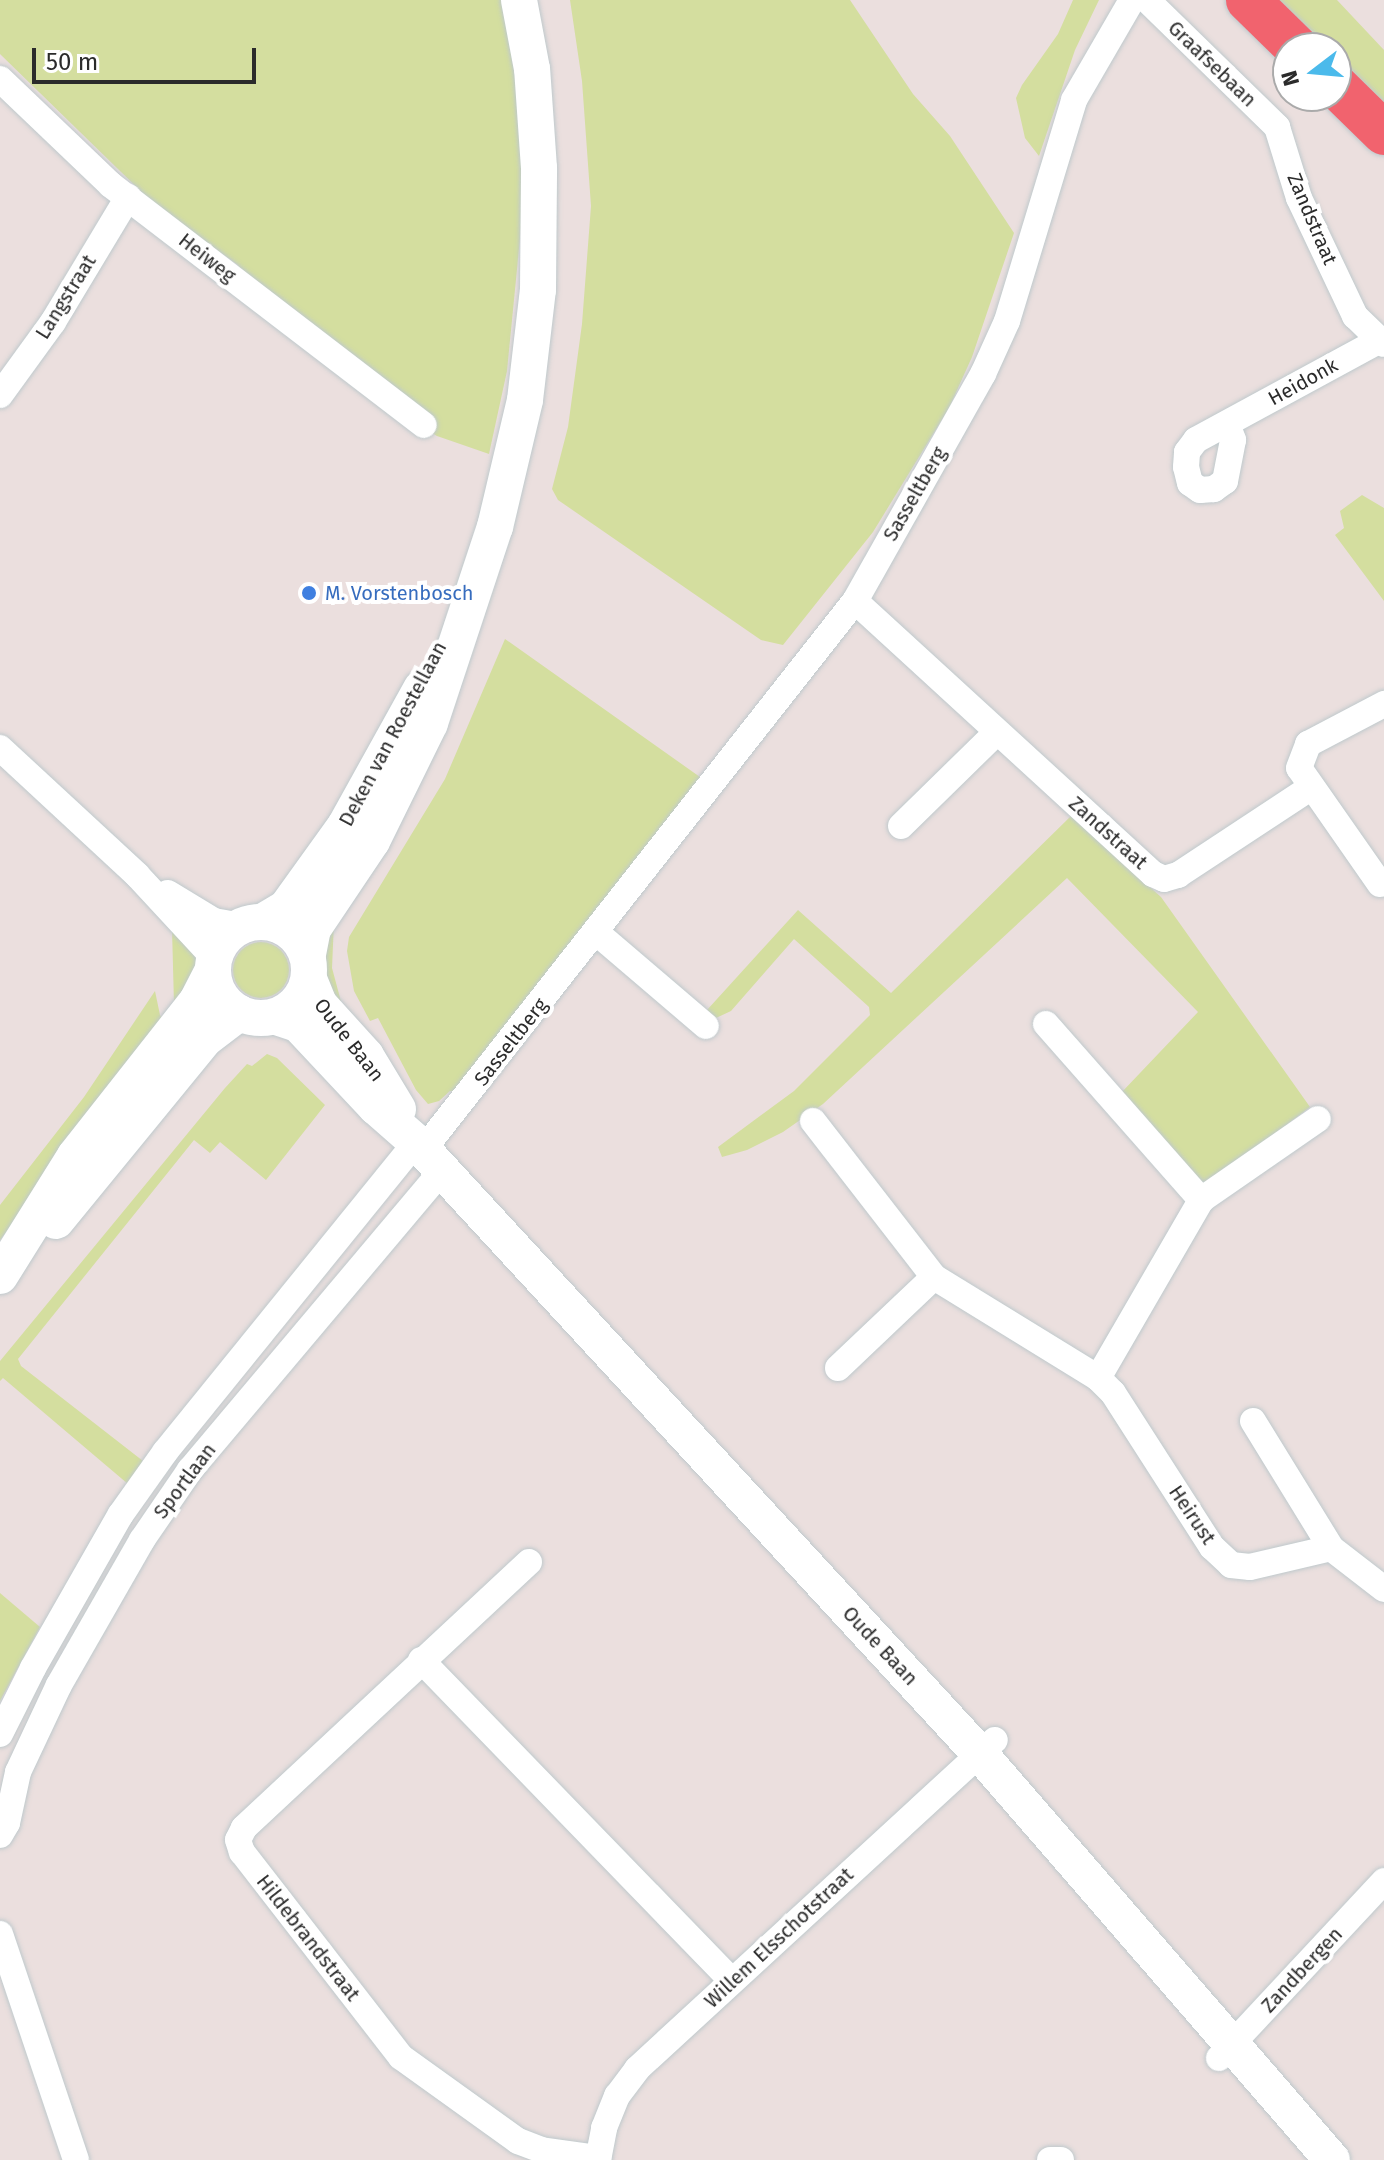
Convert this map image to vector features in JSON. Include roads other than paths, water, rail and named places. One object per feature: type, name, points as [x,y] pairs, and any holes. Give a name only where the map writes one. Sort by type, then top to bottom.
[{"type":"highway","points":[[1248,0],[1281,32]]},
{"type":"highway","points":[[1352,102],[1384,133]]},
{"type":"main road","name":"Deken van Roestellaan","points":[[308,966],[313,929],[372,841],[418,750],[460,638],[495,527],[525,400],[538,290],[539,168],[532,69],[519,0]]},
{"type":"main road","name":"Deken van Roestellaan","points":[[252,924],[286,908],[353,813],[410,711],[495,527]]},
{"type":"main road","points":[[0,1276],[75,1156],[197,1001],[221,943],[252,924],[291,931],[308,966],[298,1002],[276,1017],[251,1018],[239,1013],[219,994],[214,964]]},
{"type":"main road","name":"Oude Baan","points":[[308,966],[319,1004],[366,1056],[427,1154]]},
{"type":"main road","points":[[0,1285],[205,1039],[239,1013]]},
{"type":"main road","name":"Oude Baan","points":[[276,1017],[298,1024],[376,1107],[427,1154],[988,1747],[1225,2052],[1332,2160]]},
{"type":"street","name":"Sasseltberg","points":[[427,1154],[855,601],[983,374],[1007,321],[1074,100],[1132,0]]},
{"type":"street","name":"Graafsebaan","points":[[1147,0],[1277,127]]},
{"type":"street","name":"Heiweg","points":[[0,79],[128,197],[424,425]]},
{"type":"street","name":"Zandstraat","points":[[1277,127],[1299,198],[1355,316],[1382,342]]},
{"type":"street","name":"Langstraat","points":[[0,395],[53,322],[128,197]]},
{"type":"street","name":"Heidonk","points":[[1227,424],[1382,342]]},
{"type":"street","name":"Zandstraat","points":[[855,601],[1153,874],[1164,879],[1178,875],[1310,788]]},
{"type":"street","points":[[1380,884],[1310,788],[1299,768],[1308,744],[1384,704]]},
{"type":"street","points":[[901,826],[997,732]]},
{"type":"street","points":[[0,748],[137,875],[214,964]]},
{"type":"street","points":[[137,875],[214,921],[252,924]]},
{"type":"street","points":[[597,933],[706,1026]]},
{"type":"street","points":[[1046,1024],[1201,1200]]},
{"type":"street","points":[[1098,1378],[1201,1200],[1318,1119]]},
{"type":"street","name":"Heirust","points":[[813,1121],[934,1277],[1098,1378],[1113,1393],[1212,1547],[1231,1565],[1250,1567],[1331,1548]]},
{"type":"street","name":"Sportlaan","points":[[0,1734],[33,1668],[121,1514],[165,1452],[427,1154]]},
{"type":"street","name":"Sportlaan","points":[[0,1835],[7,1823],[18,1772],[59,1685],[142,1540],[190,1470],[427,1154]]},
{"type":"street","points":[[838,1368],[934,1277]]},
{"type":"street","points":[[1253,1421],[1331,1548],[1384,1589]]},
{"type":"street","name":"Hildebrandstraat","points":[[529,1562],[244,1828],[238,1840],[242,1852],[401,2057],[518,2141],[541,2150],[598,2159]]},
{"type":"street","points":[[421,1660],[732,1981]]},
{"type":"street","name":"Willem Elsschotstraat","points":[[598,2159],[604,2128],[617,2096],[637,2069],[988,1747]]},
{"type":"street","name":"Zandbergen","points":[[1225,2052],[1384,1881]]},
{"type":"street","points":[[0,1934],[76,2160]]},
{"type":"street","points":[[1050,2160],[1061,2160]]},
{"type":"place","name":"M. Vorstenbosch","points":[[309,593]]}]
